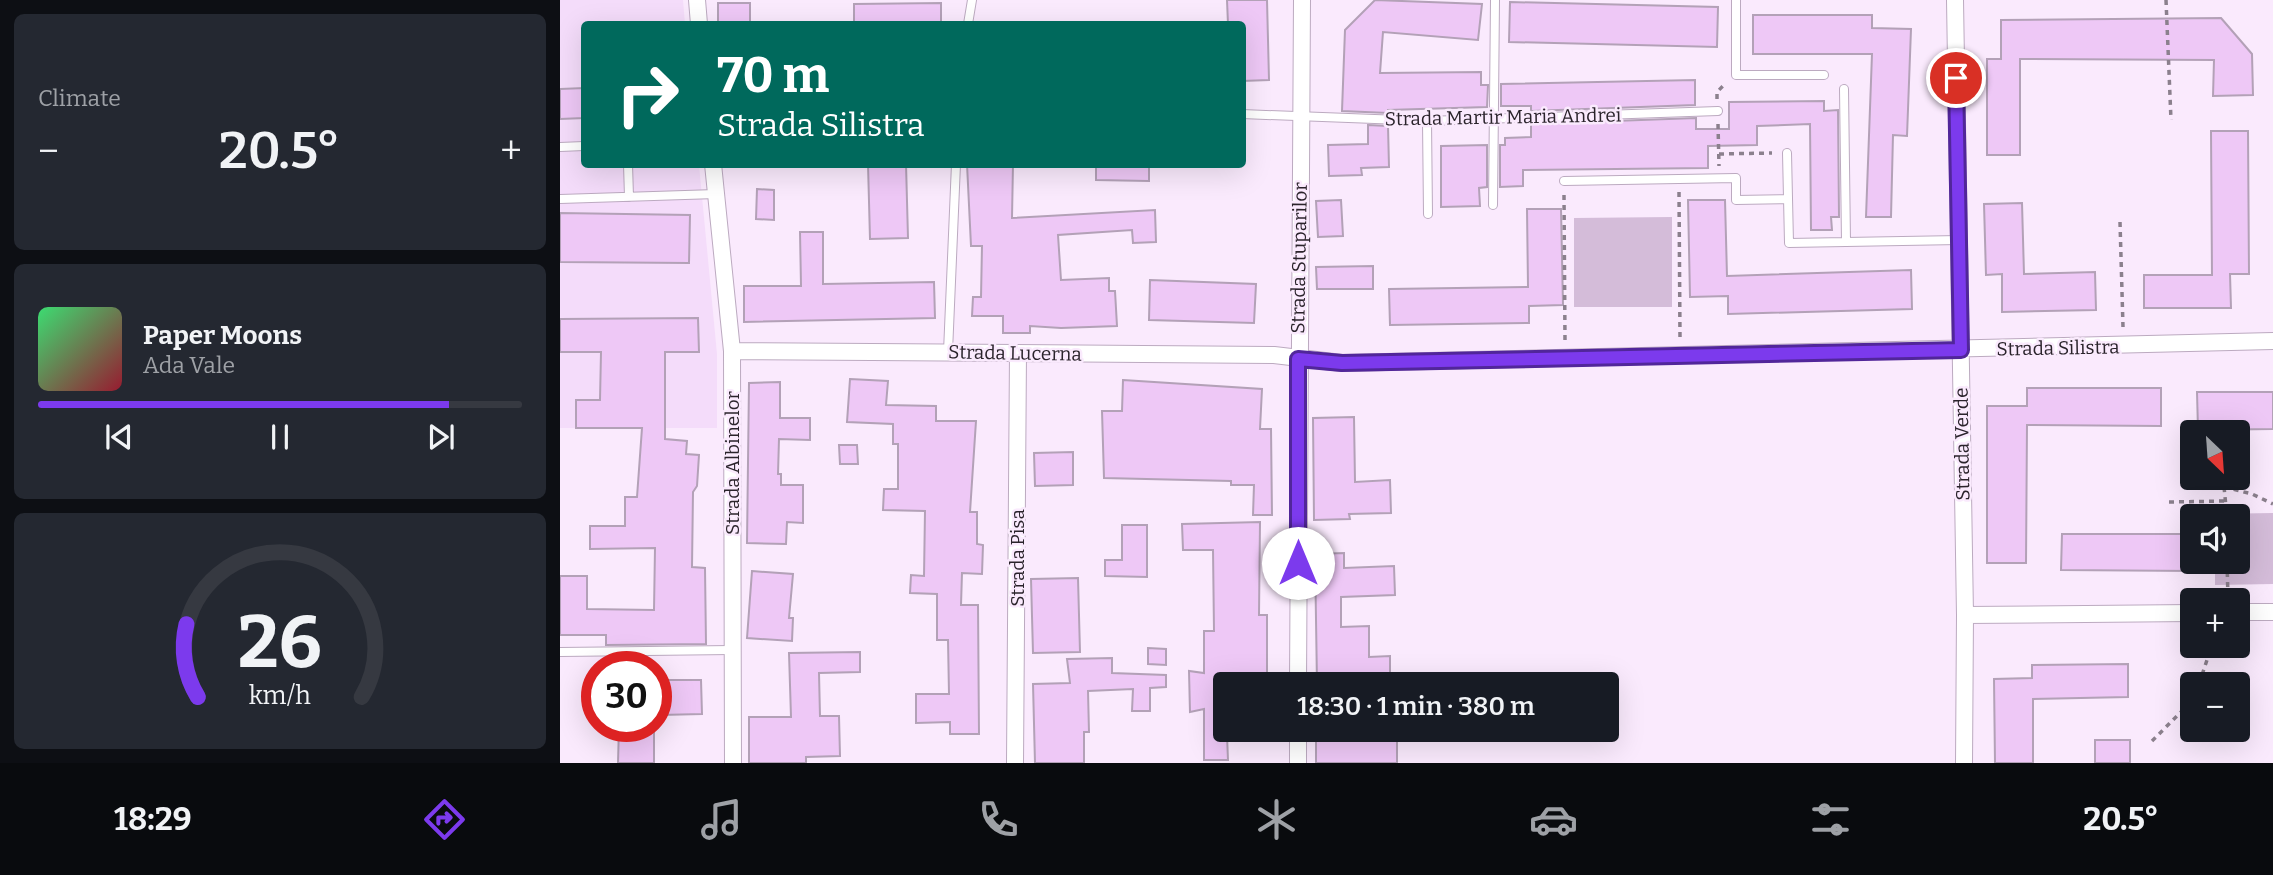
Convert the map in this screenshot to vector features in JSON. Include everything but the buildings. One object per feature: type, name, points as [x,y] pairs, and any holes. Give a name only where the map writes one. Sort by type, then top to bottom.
[{"type":"street","points":[[697,0],[699,21]]},
{"type":"street","name":"Strada Stuparilor","points":[[1298,672],[1302,0]]},
{"type":"street","name":"Strada Verde","points":[[1955,0],[1965,615],[1964,763]]},
{"type":"street","name":"Strada Albinelor","points":[[713,168],[732,351],[733,763]]},
{"type":"street","name":"Strada Silistra","points":[[1298,359],[1342,363],[2273,341]]},
{"type":"street","name":"Strada Lucerna","points":[[732,351],[1274,355],[1298,359]]},
{"type":"street","name":"Strada Pisa","points":[[1015,763],[1018,354]]},
{"type":"street","points":[[2250,612],[2273,611]]},
{"type":"street","points":[[1965,615],[2180,613]]},
{"type":"street","points":[[1298,742],[1298,763]]},
{"type":"lane","points":[[968,21],[972,0]]},
{"type":"lane","points":[[1493,205],[1495,0]]},
{"type":"lane","points":[[1735,0],[1736,75],[1824,75]]},
{"type":"lane","points":[[1844,89],[1846,242]]},
{"type":"lane","name":"Strada Martir Maria Andrei","points":[[1246,114],[1427,121],[1718,111]]},
{"type":"lane","points":[[1427,121],[1429,214]]},
{"type":"lane","points":[[560,147],[581,146]]},
{"type":"lane","points":[[1787,153],[1789,243],[1959,240]]},
{"type":"lane","points":[[628,168],[629,197]]},
{"type":"lane","points":[[948,352],[956,168]]},
{"type":"lane","points":[[1564,181],[1736,178],[1736,200],[1788,199]]},
{"type":"lane","points":[[560,199],[716,194]]},
{"type":"lane","points":[[560,652],[732,650]]},
{"type":"path","points":[[2166,0],[2171,120]]},
{"type":"path","points":[[1719,179],[1717,92],[1736,75]]},
{"type":"path","points":[[1718,154],[1787,153]]},
{"type":"path","points":[[1679,179],[1680,354]]},
{"type":"path","points":[[1564,181],[1566,357]]},
{"type":"path","points":[[2120,222],[2123,346]]},
{"type":"path","points":[[2224,490],[2226,504]]},
{"type":"path","points":[[2236,490],[2273,504]]},
{"type":"path","points":[[2169,502],[2226,501]]},
{"type":"path","points":[[2152,741],[2180,713]]},
{"type":"shaded area","points":[[560,0],[683,0],[685,21],[581,21],[581,168],[699,168],[717,354],[717,428],[560,428]]},
{"type":"shaded area","points":[[1672,217],[1672,307],[1574,307],[1574,218]]},
{"type":"shaded area","points":[[2250,513],[2273,513],[2273,584],[2215,585],[2215,574],[2250,574]]},
{"type":"route","points":[[1298,563],[1298,359],[1342,363],[1961,350],[1956,78]]}]
